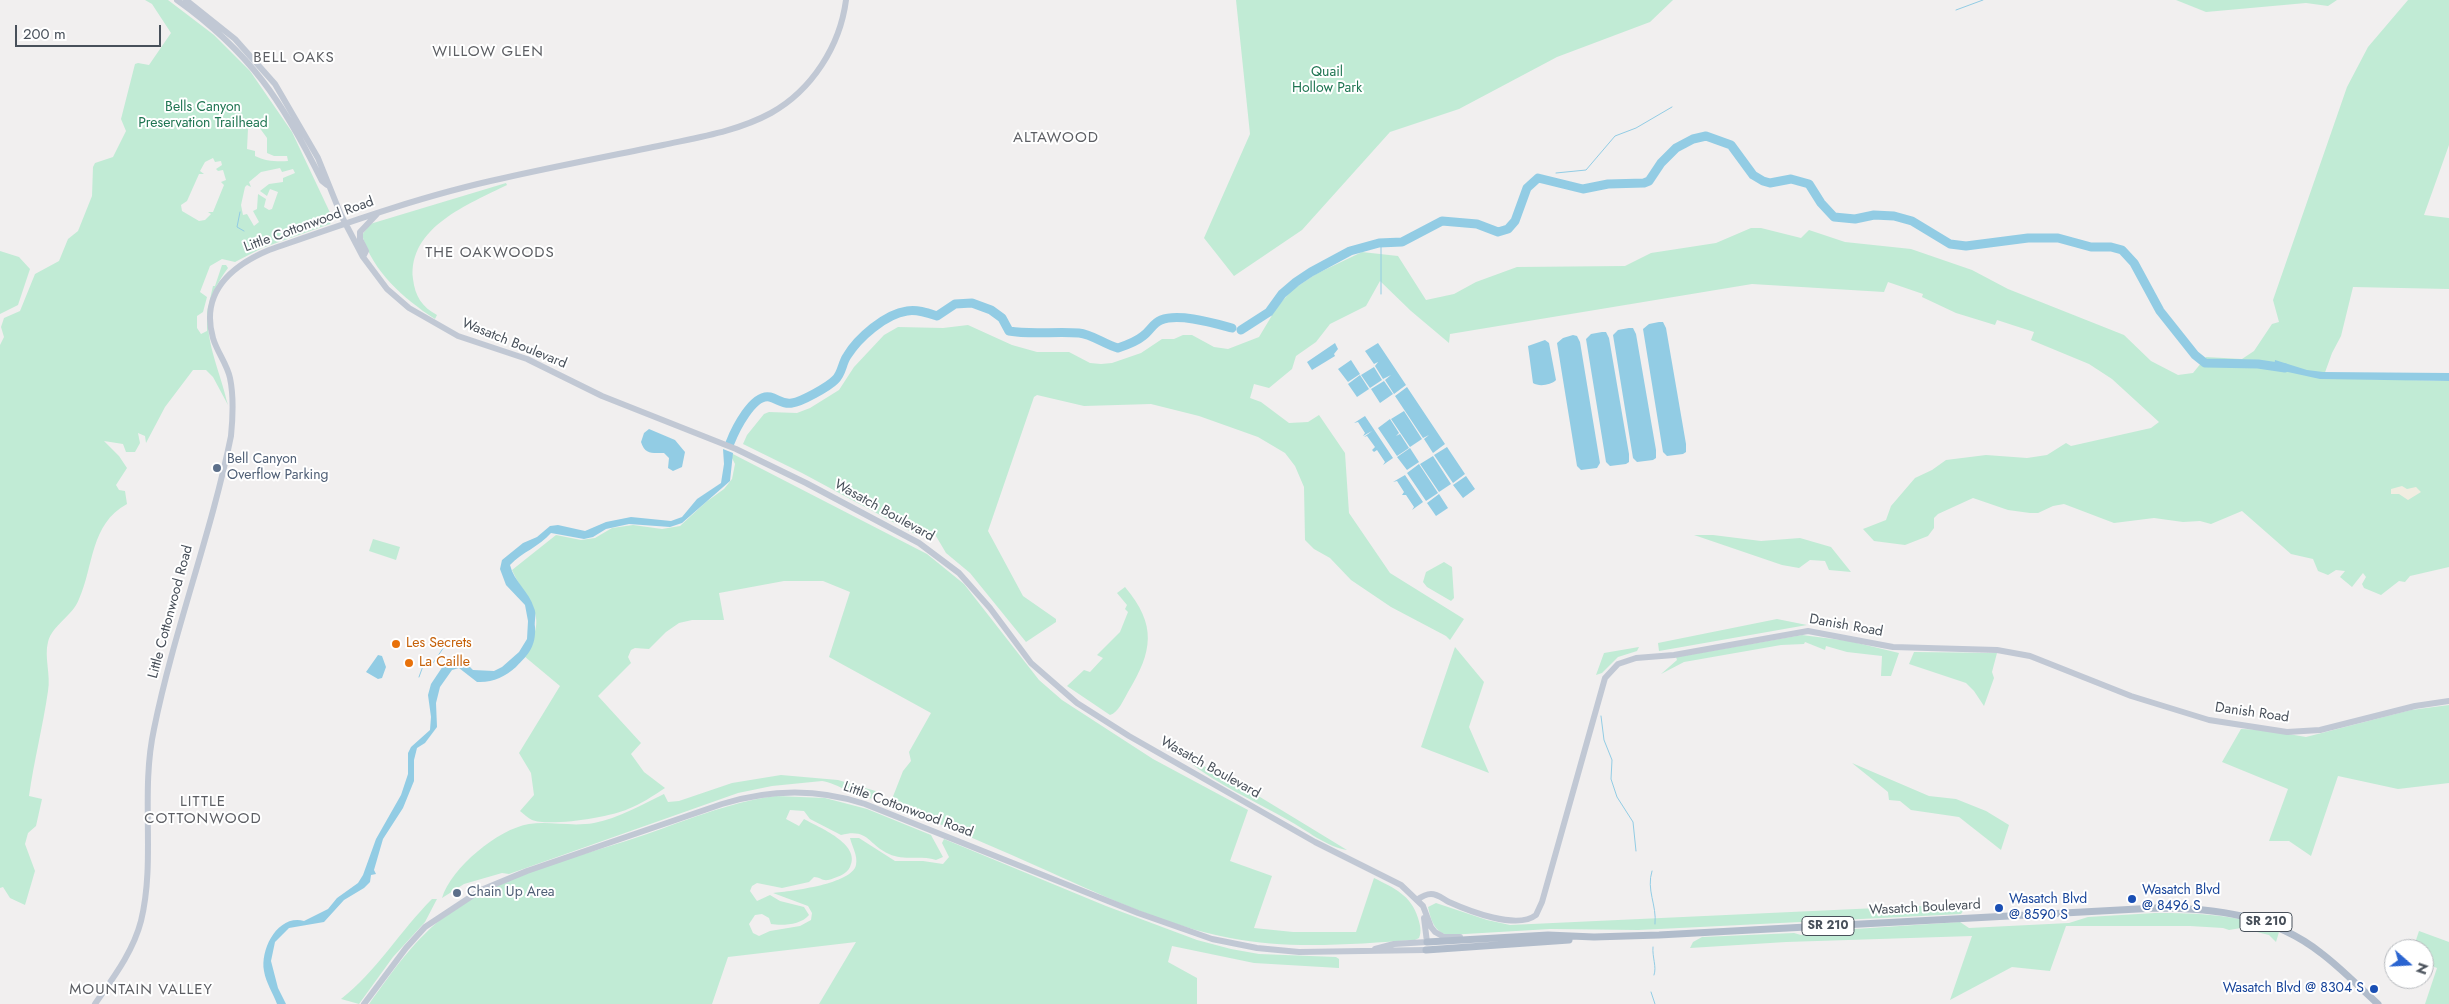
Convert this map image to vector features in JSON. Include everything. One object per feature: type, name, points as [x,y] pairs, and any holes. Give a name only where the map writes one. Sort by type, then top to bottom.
[{"type":"main road","name":"Wasatch Boulevard","points":[[178,0],[222,35],[264,79],[295,128],[322,182],[327,185]]},
{"type":"main road","name":"Wasatch Boulevard","points":[[186,0],[235,39],[274,84],[314,152],[327,178],[327,185],[345,224],[363,257],[375,274],[398,299],[441,328],[527,359],[602,396],[736,449],[806,483],[919,543],[959,573],[990,608],[1030,663],[1077,703],[1129,736],[1315,842],[1401,885],[1424,908],[1431,927],[1438,934],[1447,937],[1485,941],[1549,942],[1594,937],[2156,908],[2216,911],[2260,920],[2298,937],[2327,957],[2378,1004]]},
{"type":"main road","name":"Little Cottonwood Road","points":[[96,1004],[125,960],[141,922],[146,896],[146,790],[153,732],[231,436],[234,411],[229,375],[211,330],[214,301],[222,282],[245,260],[377,214],[504,178],[705,136],[755,121],[789,101],[816,73],[837,36],[846,0]]},
{"type":"main road","points":[[363,257],[366,251],[360,239],[360,232],[377,214]]},
{"type":"main road","name":"Danish Road","points":[[1417,900],[1427,894],[1433,894],[1479,913],[1508,920],[1525,920],[1536,915],[1542,902],[1605,678],[1618,664],[1636,658],[1674,655],[1808,631],[1893,647],[1997,650],[2041,659],[2132,696],[2219,723],[2260,726],[2287,732],[2320,730],[2415,706],[2449,701]]},
{"type":"main road","name":"Little Cottonwood Road","points":[[364,1004],[406,948],[425,927],[481,890],[528,871],[722,804],[754,795],[781,792],[814,793],[859,802],[1138,914],[1212,939],[1284,951],[1371,951],[1394,944],[1426,946]]},
{"type":"main road","points":[[1417,900],[1424,916],[1426,946]]},
{"type":"main road","name":"Wasatch Boulevard","points":[[1426,946],[1485,941]]},
{"type":"green space","name":"Bells Canyon Preservation Trailhead","points":[[145,0],[168,0],[214,35],[250,71],[292,132],[333,219],[330,224],[262,248],[235,262],[222,259],[210,266],[200,292],[207,297],[203,312],[197,316],[197,328],[201,334],[207,331],[207,312],[213,286],[215,286],[222,265],[226,265],[228,268],[217,286],[210,303],[208,320],[209,336],[228,405],[213,377],[206,370],[193,370],[165,407],[146,443],[145,436],[138,433],[140,443],[135,452],[126,452],[123,444],[104,441],[119,456],[127,468],[116,485],[119,490],[125,491],[127,504],[115,512],[106,523],[95,547],[84,586],[76,605],[54,630],[48,642],[48,691],[29,796],[42,799],[36,826],[28,833],[25,844],[35,871],[25,905],[10,898],[3,887],[0,888],[0,345],[4,337],[1,327],[4,318],[20,311],[35,274],[59,261],[68,239],[78,231],[92,196],[93,167],[95,163],[113,157],[126,131],[121,119],[135,64],[149,65],[171,33],[152,4]],"holes":[[[259,127],[267,138],[267,153],[274,156],[287,156],[288,161],[263,159],[255,156],[255,151],[247,149],[248,129]],[[213,158],[215,162],[221,161],[222,165],[216,169],[218,171],[223,170],[226,180],[221,182],[224,185],[213,212],[208,212],[211,214],[205,220],[199,221],[182,211],[181,205],[187,201],[199,174],[204,174],[200,171],[205,162]],[[280,168],[282,172],[293,169],[295,173],[283,178],[283,182],[269,184],[260,191],[267,196],[270,189],[278,192],[272,209],[269,210],[264,207],[266,199],[258,194],[257,209],[253,211],[259,222],[254,226],[247,214],[243,215],[241,205],[245,187],[247,185],[251,187],[249,182],[261,172]]]},
{"type":"green space","name":"Quail Hollow Park","points":[[1236,0],[1673,0],[1650,22],[1557,57],[1459,109],[1390,132],[1302,230],[1234,276],[1204,238],[1250,134]]},
{"type":"green space","points":[[2176,0],[2337,0],[2328,6],[2306,3],[2206,12]]},
{"type":"green space","points":[[2408,0],[2449,0],[2449,145],[2424,215],[2449,218],[2449,289],[2353,287],[2341,336],[2332,353],[2323,378],[2449,381],[2449,567],[2410,576],[2405,582],[2399,581],[2381,595],[2364,588],[2362,584],[2366,577],[2363,573],[2352,587],[2340,577],[2345,571],[2336,570],[2328,575],[2318,571],[2313,559],[2291,554],[2242,511],[2211,524],[2200,521],[2183,522],[2154,518],[2114,523],[2064,504],[2053,506],[2038,513],[2030,513],[2008,510],[1973,498],[1938,514],[1934,518],[1934,528],[1928,536],[1905,545],[1874,541],[1863,529],[1886,520],[1891,506],[1915,478],[1932,470],[1946,460],[1986,455],[2027,458],[2047,455],[2066,443],[2071,446],[2151,428],[2159,422],[2112,379],[2089,364],[2031,340],[2034,332],[1997,320],[1995,325],[1956,313],[1922,297],[1923,294],[1888,282],[1884,292],[1752,284],[1450,334],[1449,343],[1411,311],[1380,281],[1366,306],[1330,324],[1316,342],[1296,356],[1292,369],[1269,388],[1254,384],[1250,398],[1261,402],[1289,423],[1308,422],[1319,415],[1345,453],[1349,513],[1390,573],[1464,619],[1450,640],[1446,636],[1391,607],[1351,580],[1330,558],[1314,549],[1305,540],[1304,487],[1295,466],[1285,453],[1258,437],[1199,416],[1151,404],[1084,406],[1037,395],[1034,397],[988,531],[1023,596],[1056,619],[1056,622],[1026,642],[970,573],[946,553],[933,531],[919,536],[802,473],[743,444],[747,435],[764,414],[769,412],[797,413],[810,408],[839,390],[854,367],[884,335],[898,327],[943,328],[968,325],[1012,345],[1037,352],[1069,352],[1090,363],[1112,363],[1141,353],[1162,339],[1174,339],[1183,335],[1192,335],[1214,347],[1228,349],[1259,337],[1277,307],[1292,290],[1316,274],[1362,252],[1398,256],[1426,300],[1454,294],[1476,282],[1517,267],[1625,266],[1651,253],[1716,243],[1751,228],[1761,228],[1801,238],[1809,230],[1845,242],[1911,249],[1972,270],[2008,289],[2124,335],[2151,361],[2178,375],[2193,373],[2206,357],[2242,359],[2254,351],[2272,324],[2279,322],[2273,300],[2347,87],[2368,47]]},
{"type":"green space","points":[[506,183],[507,185],[459,209],[431,231],[420,245],[414,261],[414,285],[423,305],[437,315],[435,319],[391,283],[381,272],[367,248],[362,235],[370,224]]},
{"type":"green space","points":[[0,251],[19,257],[30,269],[18,305],[0,314]]},
{"type":"green space","points":[[729,452],[927,554],[964,584],[1039,680],[1062,700],[1153,759],[1248,810],[1230,861],[1272,876],[1254,928],[1293,932],[1356,932],[1374,878],[1401,893],[1411,903],[1421,930],[1419,938],[1415,940],[1369,943],[1299,945],[1253,942],[1207,933],[1138,910],[974,838],[897,807],[892,799],[903,771],[911,761],[909,752],[931,713],[829,657],[850,592],[823,581],[784,581],[719,593],[724,620],[692,620],[679,623],[666,632],[649,649],[635,648],[631,650],[628,657],[631,663],[598,696],[641,743],[631,754],[644,772],[665,788],[638,805],[608,815],[565,822],[540,822],[529,818],[520,811],[534,795],[531,773],[519,753],[560,686],[524,656],[536,629],[536,620],[531,603],[512,570],[556,535],[581,540],[595,538],[612,528],[633,525],[662,529],[680,526],[706,502],[724,489],[732,479],[735,464]]},
{"type":"green space","points":[[1694,535],[1713,535],[1761,541],[1800,538],[1831,547],[1851,572],[1829,570],[1825,561],[1810,560],[1799,568],[1782,565]]},
{"type":"green space","points":[[373,539],[400,547],[396,560],[369,551]]},
{"type":"green space","points":[[1444,562],[1452,567],[1454,598],[1451,601],[1427,587],[1423,582],[1426,572]]},
{"type":"green space","points":[[1125,587],[1142,614],[1147,626],[1148,638],[1143,664],[1123,702],[1116,712],[1110,715],[1067,686],[1084,670],[1090,672],[1103,658],[1097,655],[1120,632],[1128,612],[1125,609],[1127,605],[1117,593]]},
{"type":"green space","points":[[1777,619],[1807,625],[1659,651],[1658,643]]},
{"type":"green space","points":[[1802,635],[1849,641],[1899,653],[1891,676],[1881,676],[1882,656],[1847,652],[1826,646],[1825,650],[1805,642],[1804,644],[1781,645],[1684,662],[1661,674],[1677,660],[1676,657]]},
{"type":"green space","points":[[1455,647],[1484,682],[1469,727],[1489,773],[1421,747]]},
{"type":"green space","points":[[1639,647],[1637,651],[1618,657],[1602,673],[1596,675],[1604,653]]},
{"type":"green space","points":[[1914,652],[1997,653],[1992,672],[1994,678],[1984,706],[1966,683],[1909,664]]},
{"type":"green space","points":[[2449,705],[2449,783],[2398,789],[2338,776],[2311,856],[2289,841],[2269,841],[2288,789],[2222,762],[2241,729],[2265,730],[2306,737],[2411,710]]},
{"type":"green space","points":[[1189,758],[1260,797],[1347,850],[1324,842],[1224,785],[1188,761]]},
{"type":"green space","points":[[1852,763],[1929,796],[1956,799],[1986,811],[2009,825],[2001,850],[1959,817],[1911,810],[1900,801],[1889,800],[1888,792]]},
{"type":"green space","points":[[781,775],[838,780],[879,792],[876,798],[864,797],[822,781],[772,786],[738,793],[509,874],[502,873],[464,884],[442,898],[447,886],[465,863],[490,842],[517,827],[537,823],[594,823],[621,815],[664,794],[668,802],[679,801],[732,783]]},
{"type":"green space","points":[[776,796],[825,798],[867,809],[931,835],[943,857],[936,860],[895,856],[882,850],[868,838],[850,833],[841,835],[810,819],[804,811],[790,810],[786,819],[799,826],[804,819],[837,837],[850,851],[852,859],[849,869],[844,874],[828,880],[814,877],[809,882],[782,888],[757,883],[752,886],[750,891],[757,901],[770,895],[780,901],[804,907],[809,915],[796,923],[780,925],[771,924],[769,918],[762,914],[755,915],[749,924],[753,933],[759,936],[770,931],[800,926],[811,920],[812,913],[808,906],[773,893],[833,882],[852,872],[856,865],[856,858],[850,838],[859,838],[895,861],[923,861],[943,864],[949,857],[942,843],[944,839],[1106,906],[1197,940],[1259,954],[1336,957],[1339,959],[1339,968],[1254,963],[1172,946],[1168,962],[1197,978],[1197,1004],[819,1004],[856,942],[728,957],[712,1004],[369,1004],[415,944],[449,913],[470,899],[540,868],[706,813]]},
{"type":"green space","points":[[432,899],[437,899],[425,922],[393,957],[359,1004],[341,999],[377,964]]},
{"type":"green space","points":[[1436,903],[1487,920],[1510,925],[1964,904],[1965,908],[1961,914],[1638,930],[1550,929],[1448,935],[1439,931],[1432,921],[1428,907]]},
{"type":"green space","points":[[2187,913],[2234,918],[2249,921],[2279,932],[2276,942],[2269,935],[2241,928],[2229,930],[2190,926],[2066,926],[2050,971],[2012,967],[1950,1000],[1972,936],[1786,942],[1690,948],[1693,942],[1702,937],[1794,933],[1801,935],[1855,929],[1960,922],[1969,928],[2069,923],[2088,917]]},
{"type":"green space","points":[[2419,931],[2449,942],[2449,1004],[2425,1004],[2430,989],[2434,989],[2434,977],[2437,968],[2434,967],[2434,939],[2416,939]]},
{"type":"sand","points":[[2402,486],[2407,489],[2416,487],[2421,492],[2408,500],[2399,494],[2391,494],[2391,489]]},
{"type":"water","points":[[1663,322],[1666,328],[1686,444],[1686,452],[1683,454],[1667,456],[1663,452],[1643,329],[1649,324]]},
{"type":"water","points":[[1633,328],[1636,334],[1656,450],[1656,458],[1653,460],[1637,462],[1633,458],[1613,335],[1618,330]]},
{"type":"water","points":[[1606,332],[1609,338],[1629,454],[1629,462],[1626,464],[1610,466],[1606,462],[1586,339],[1591,334]]},
{"type":"water","points":[[1573,335],[1577,336],[1580,342],[1600,463],[1597,468],[1581,470],[1577,466],[1557,343],[1563,338]]},
{"type":"water","points":[[1545,340],[1549,343],[1556,380],[1548,384],[1538,385],[1533,383],[1528,346]]},
{"type":"water","points":[[1335,343],[1338,349],[1334,354],[1335,356],[1312,370],[1307,362]]},
{"type":"water","points":[[1378,343],[1406,385],[1394,394],[1385,380],[1391,375],[1383,379],[1375,366],[1378,362],[1374,364],[1365,351]]},
{"type":"water","points":[[1351,360],[1360,374],[1348,382],[1338,369]]},
{"type":"water","points":[[2275,360],[2307,370],[2323,372],[2449,373],[2449,381],[2320,379],[2274,369]]},
{"type":"water","points":[[1374,367],[1382,380],[1370,388],[1361,375]]},
{"type":"water","points":[[1360,375],[1369,389],[1357,397],[1348,384]]},
{"type":"water","points":[[1384,381],[1393,394],[1380,403],[1371,389]]},
{"type":"water","points":[[1407,387],[1445,444],[1433,453],[1424,439],[1429,435],[1423,438],[1395,396]]},
{"type":"water","points":[[1404,411],[1422,439],[1410,447],[1391,419]]},
{"type":"water","points":[[1365,416],[1393,458],[1383,465],[1385,462],[1377,450],[1374,452],[1372,450],[1375,447],[1367,436],[1364,437],[1372,431],[1363,436],[1365,433],[1358,422],[1354,423]]},
{"type":"water","points":[[1390,419],[1399,433],[1396,436],[1400,434],[1409,448],[1397,456],[1378,428]]},
{"type":"water","points":[[649,429],[675,440],[685,452],[682,467],[673,471],[668,468],[669,458],[664,453],[650,452],[645,449],[641,442],[644,433]]},
{"type":"water","points":[[1447,447],[1465,474],[1453,483],[1434,455]]},
{"type":"water","points":[[1410,448],[1419,462],[1407,470],[1397,457]]},
{"type":"water","points":[[723,449],[733,453],[730,481],[682,523],[670,527],[629,524],[606,529],[593,537],[584,539],[551,533],[510,565],[529,596],[535,610],[535,634],[531,649],[512,671],[493,680],[477,682],[459,668],[452,670],[440,687],[436,703],[437,727],[425,743],[417,748],[414,760],[414,781],[403,808],[383,839],[374,870],[376,874],[371,875],[370,882],[364,888],[344,900],[324,922],[289,928],[275,942],[271,961],[278,988],[286,1004],[277,1004],[264,971],[265,953],[268,944],[279,928],[286,923],[295,920],[304,921],[328,909],[337,898],[358,883],[363,875],[376,839],[401,795],[408,774],[408,753],[411,747],[430,730],[431,717],[428,695],[431,684],[443,666],[455,659],[464,661],[473,670],[494,671],[502,667],[519,652],[527,639],[528,621],[525,605],[506,585],[500,569],[502,560],[523,543],[537,537],[550,526],[558,525],[585,531],[606,522],[631,517],[671,521],[682,517],[697,499],[721,483],[724,464]]},
{"type":"water","points":[[1433,456],[1451,484],[1439,492],[1420,464]]},
{"type":"water","points":[[1419,464],[1438,493],[1426,501],[1407,473]]},
{"type":"water","points":[[1405,475],[1423,502],[1412,510],[1414,507],[1406,495],[1402,495],[1404,492],[1397,481],[1393,482]]},
{"type":"water","points":[[1466,476],[1475,489],[1463,498],[1453,485]]},
{"type":"water","points":[[1439,494],[1448,508],[1436,516],[1427,503]]},
{"type":"water","points":[[378,655],[382,656],[386,667],[382,678],[378,679],[366,672]]},
{"type":"waterway","points":[[1956,10],[1983,0]]},
{"type":"waterway","points":[[1556,173],[1586,170],[1615,136],[1636,128],[1672,107]]},
{"type":"waterway","points":[[1241,330],[1269,312],[1282,294],[1296,282],[1350,251],[1379,243],[1402,242],[1442,221],[1477,224],[1498,232],[1508,229],[1515,221],[1527,188],[1538,178],[1583,189],[1608,184],[1644,183],[1649,181],[1661,163],[1676,148],[1693,139],[1706,136],[1731,145],[1753,175],[1763,181],[1770,183],[1791,179],[1809,184],[1821,203],[1834,217],[1855,219],[1874,215],[1894,216],[1912,221],[1950,244],[1966,246],[2028,238],[2058,238],[2091,247],[2111,247],[2122,250],[2134,263],[2160,311],[2195,355],[2205,363],[2258,364],[2285,368]]},
{"type":"waterway","points":[[240,212],[237,227],[244,231]]},
{"type":"waterway","points":[[1381,243],[1381,294]]},
{"type":"waterway","points":[[730,443],[751,406],[757,401],[764,397],[770,397],[783,403],[792,403],[821,390],[837,378],[847,356],[865,335],[881,322],[907,311],[919,311],[937,316],[955,304],[972,303],[991,310],[1002,318],[1009,331],[1026,333],[1079,333],[1089,335],[1118,348],[1138,340],[1158,321],[1168,318],[1186,318],[1232,328]]},
{"type":"waterway","points":[[419,677],[423,666],[433,663],[444,647]]},
{"type":"waterway","points":[[1601,716],[1604,740],[1612,760],[1611,779],[1617,797],[1633,822],[1636,851]]},
{"type":"waterway","points":[[1652,871],[1650,885],[1655,910],[1655,924]]},
{"type":"waterway","points":[[1653,947],[1654,975]]},
{"type":"waterway","points":[[1651,992],[1655,1004]]},
{"type":"place","name":"Bell Canyon Overflow Parking","points":[[217,468]]},
{"type":"place","name":"Les Secrets","points":[[396,644]]},
{"type":"place","name":"La Caille","points":[[409,663]]},
{"type":"place","name":"Chain Up Area","points":[[457,893]]},
{"type":"place","name":"Wasatch Blvd @ 8496 S","points":[[2132,899]]},
{"type":"place","name":"Wasatch Blvd @ 8590 S","points":[[1999,908]]},
{"type":"place","name":"Wasatch Blvd @ 8304 S","points":[[2374,989]]},
{"type":"district","name":"WILLOW GLEN","points":[[488,52]]},
{"type":"district","name":"BELL OAKS","points":[[294,58]]},
{"type":"district","name":"ALTAWOOD","points":[[1056,138]]},
{"type":"district","name":"THE OAKWOODS","points":[[490,253]]},
{"type":"district","name":"LITTLE COTTONWOOD","points":[[203,810]]},
{"type":"district","name":"MOUNTAIN VALLEY","points":[[141,990]]}]
